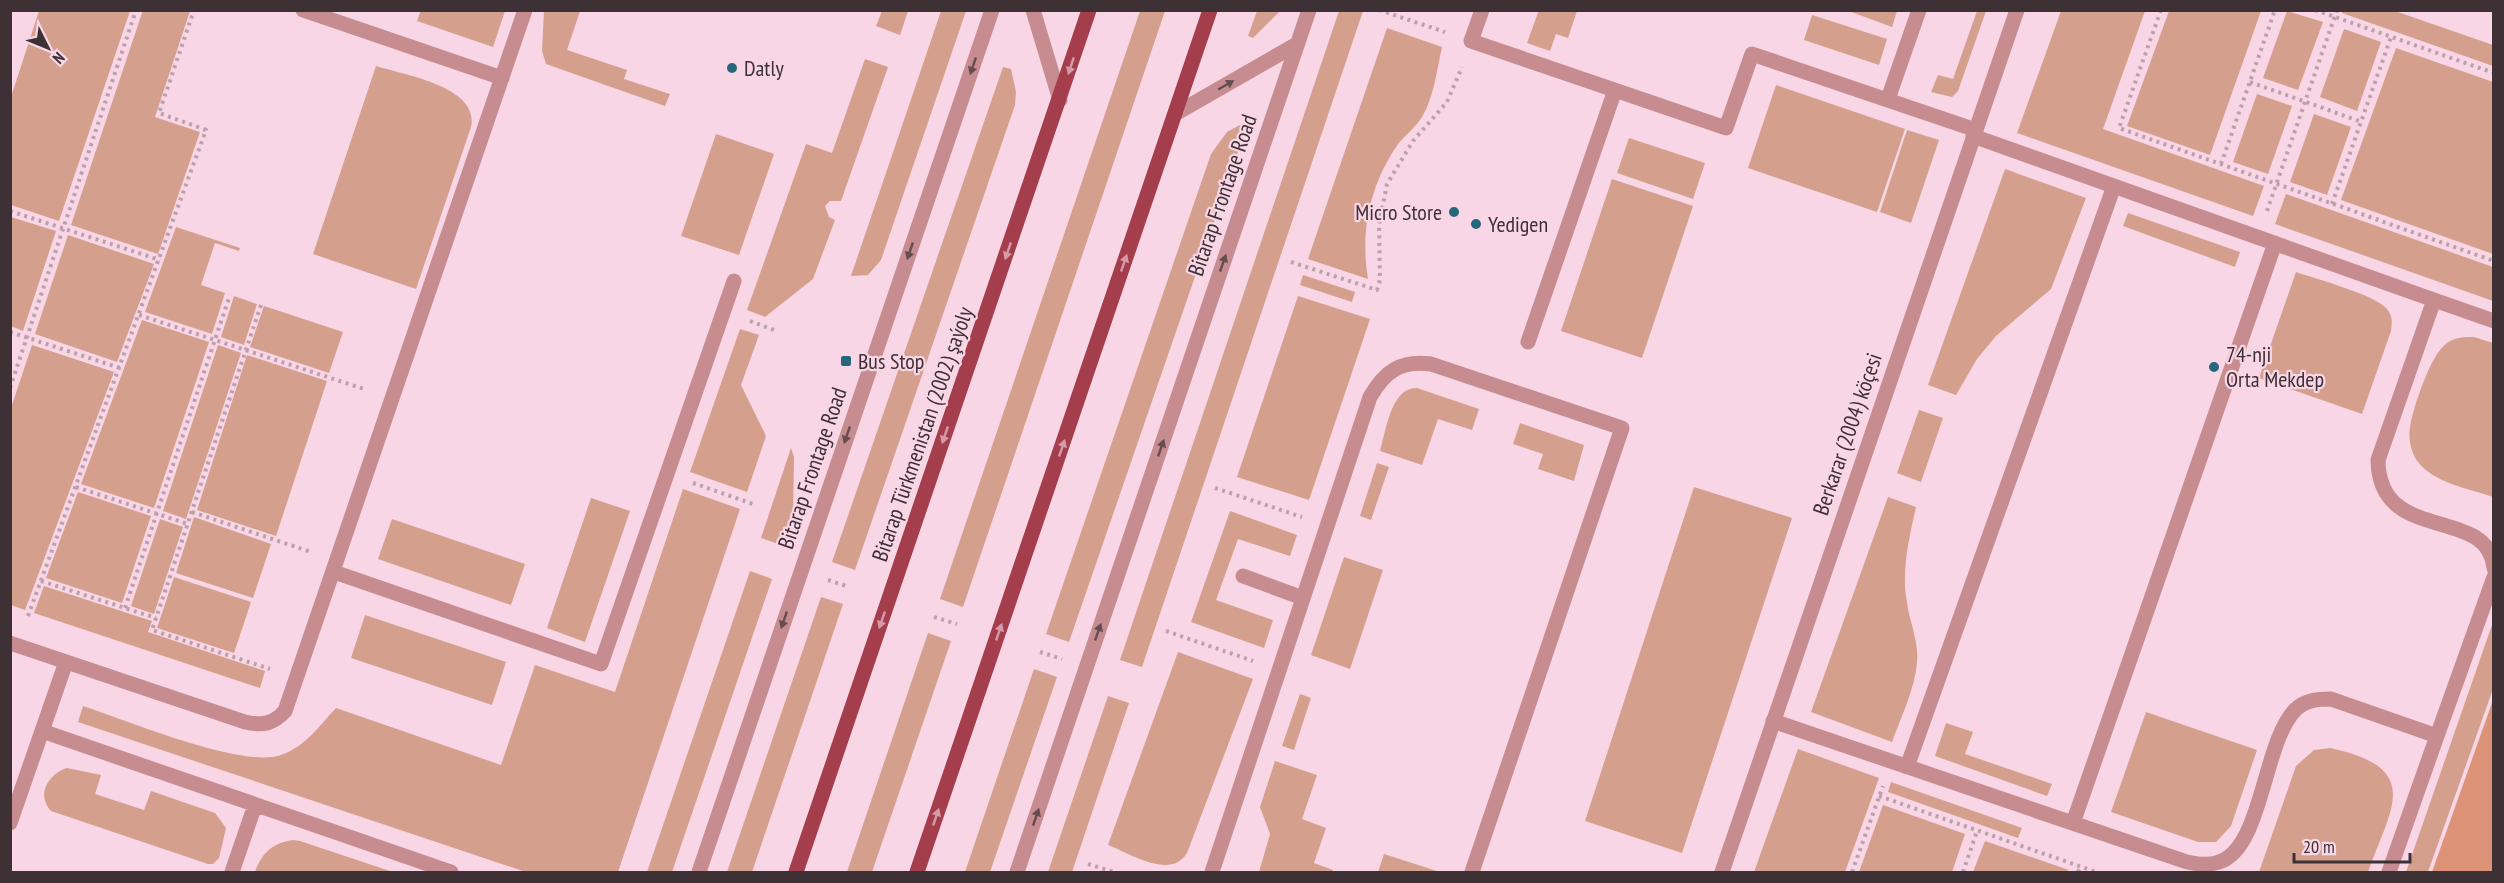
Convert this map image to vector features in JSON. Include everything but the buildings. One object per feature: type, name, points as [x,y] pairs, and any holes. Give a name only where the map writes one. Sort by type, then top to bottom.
[{"type":"main road","name":"Bitarap Türkmenistan (2002) şaýoly","points":[[796,873],[1089,10]]},
{"type":"main road","points":[[917,873],[1210,10]]},
{"type":"street","points":[[303,10],[502,78]]},
{"type":"street","points":[[10,643],[245,722],[260,725],[276,721],[285,711],[525,10]]},
{"type":"street","name":"Bitarap Frontage Road","points":[[699,873],[992,10]]},
{"type":"street","points":[[1033,10],[1060,100]]},
{"type":"street","name":"Bitarap Frontage Road","points":[[1017,873],[1309,10]]},
{"type":"street","points":[[1482,10],[1471,41],[1726,128],[1752,54],[1888,99],[2114,186],[2493,321]]},
{"type":"street","points":[[1888,99],[1919,10]]},
{"type":"street","name":"Berkarar (2004) köçesi","points":[[1722,873],[2017,10]]},
{"type":"street","name":"Bitarap Frontage Road","points":[[1175,114],[1297,44]]},
{"type":"street","points":[[1528,342],[1615,90]]},
{"type":"street","points":[[1907,766],[2114,186]]},
{"type":"street","points":[[2073,824],[2275,243]]},
{"type":"street","points":[[336,566],[601,664],[735,281]]},
{"type":"street","points":[[2434,300],[2378,460],[2378,478],[2386,495],[2400,510],[2474,536],[2492,554],[2493,568]]},
{"type":"street","points":[[1212,873],[1371,397],[1384,376],[1403,364],[1431,364],[1622,428],[1472,873]]},
{"type":"street","points":[[1243,576],[1303,598]]},
{"type":"street","points":[[2390,873],[2493,576]]},
{"type":"street","points":[[10,823],[66,662]]},
{"type":"street","points":[[1773,721],[2073,824],[2187,862],[2203,865],[2219,862],[2234,854],[2245,837],[2284,727],[2297,709],[2314,699],[2331,699],[2437,736]]},
{"type":"street","points":[[42,731],[451,873]]},
{"type":"street","points":[[232,873],[255,805]]},
{"type":"path","points":[[10,388],[136,10]]},
{"type":"path","points":[[28,616],[206,130],[159,114],[194,10]]},
{"type":"path","points":[[1291,262],[1377,291],[1380,280],[1379,224],[1387,184],[1413,141],[1447,102],[1471,41],[1379,10]]},
{"type":"path","points":[[2161,10],[2119,128],[2493,261]]},
{"type":"path","points":[[2221,164],[2275,10]]},
{"type":"path","points":[[2315,10],[2493,73]]},
{"type":"path","points":[[2258,237],[2337,10]]},
{"type":"path","points":[[2332,204],[2391,37]]},
{"type":"path","points":[[2250,82],[2361,122]]},
{"type":"path","points":[[10,211],[160,260]]},
{"type":"path","points":[[125,608],[230,295]]},
{"type":"path","points":[[261,305],[152,630],[271,670]]},
{"type":"path","points":[[139,315],[394,398]]},
{"type":"path","points":[[10,332],[120,368]]},
{"type":"path","points":[[667,474],[756,505]]},
{"type":"path","points":[[76,487],[188,524]]},
{"type":"path","points":[[1215,488],[1328,526]]},
{"type":"path","points":[[192,512],[336,566]]},
{"type":"path","points":[[827,580],[849,587]]},
{"type":"path","points":[[41,581],[156,618]]},
{"type":"path","points":[[934,617],[957,624]]},
{"type":"path","points":[[1166,631],[1280,670]]},
{"type":"path","points":[[1040,652],[1063,659]]},
{"type":"path","points":[[1852,873],[1891,762]]},
{"type":"path","points":[[1879,796],[2096,873]]},
{"type":"path","points":[[1963,873],[1977,831]]},
{"type":"path","points":[[1088,864],[1114,873]]},
{"type":"path","points":[[2078,873],[2080,867]]},
{"type":"shaded area","points":[[143,10],[190,11],[155,117],[200,132],[158,254],[71,225]]},
{"type":"shaded area","points":[[421,10],[505,11],[493,47],[417,21]]},
{"type":"shaded area","points":[[1539,10],[1577,11],[1568,38],[1556,34],[1550,51],[1527,43]]},
{"type":"shaded area","points":[[1846,10],[1897,10],[1897,11],[1892,27]]},
{"type":"shaded area","points":[[39,11],[130,11],[59,221],[11,205],[11,97]]},
{"type":"shaded area","points":[[544,11],[580,11],[567,50],[627,70],[624,79],[670,94],[665,106],[546,64],[542,51]]},
{"type":"shaded area","points":[[882,11],[908,11],[900,35],[876,26]]},
{"type":"shaded area","points":[[941,11],[966,11],[881,260],[868,275],[851,276]]},
{"type":"shaded area","points":[[1140,11],[1165,11],[963,607],[940,599]]},
{"type":"shaded area","points":[[1257,11],[1280,11],[1253,38],[1248,36]]},
{"type":"shaded area","points":[[1339,11],[1363,11],[1142,667],[1120,660]]},
{"type":"shaded area","points":[[1977,11],[1986,11],[1958,91],[1952,97],[1931,92],[1938,75],[1953,79]]},
{"type":"shaded area","points":[[2061,11],[2145,11],[2103,129],[2264,186],[2253,216],[2017,133]]},
{"type":"shaded area","points":[[2169,11],[2261,11],[2210,155],[2127,126]]},
{"type":"shaded area","points":[[2287,11],[2323,22],[2298,90],[2263,78]]},
{"type":"shaded area","points":[[2343,11],[2395,11],[2493,45],[2493,66],[2342,13]]},
{"type":"shaded area","points":[[1812,15],[1887,39],[1879,65],[1804,40]]},
{"type":"shaded area","points":[[1387,28],[1442,47],[1435,83],[1426,109],[1417,124],[1398,144],[1374,192],[1365,243],[1368,279],[1308,259]]},
{"type":"shaded area","points":[[2344,29],[2381,42],[2357,111],[2320,97]]},
{"type":"shaded area","points":[[2396,48],[2493,82],[2493,254],[2341,200]]},
{"type":"shaded area","points":[[865,59],[888,67],[841,201],[830,201],[825,206],[829,217],[835,220],[813,279],[765,317],[747,310],[806,144],[832,153]]},
{"type":"shaded area","points":[[376,66],[421,79],[453,92],[464,102],[471,113],[471,127],[416,289],[313,254]]},
{"type":"shaded area","points":[[1003,67],[1011,69],[1016,92],[1015,105],[855,570],[832,562]]},
{"type":"shaded area","points":[[1776,85],[1905,129],[1877,212],[1748,168]]},
{"type":"shaded area","points":[[2257,94],[2292,106],[2268,174],[2233,162]]},
{"type":"shaded area","points":[[2314,114],[2351,127],[2327,195],[2290,182]]},
{"type":"shaded area","points":[[1249,120],[1069,642],[1046,634],[1211,154],[1227,132]]},
{"type":"shaded area","points":[[1907,130],[1939,140],[1911,223],[1880,212]]},
{"type":"shaded area","points":[[716,134],[774,154],[739,255],[681,236]]},
{"type":"shaded area","points":[[1629,138],[1705,163],[1693,199],[1617,173]]},
{"type":"shaded area","points":[[2005,169],[2086,198],[2051,289],[1996,336],[1977,359],[1956,395],[1928,385]]},
{"type":"shaded area","points":[[1612,179],[1693,206],[1642,358],[1561,331]]},
{"type":"shaded area","points":[[2286,194],[2493,267],[2493,301],[2275,224]]},
{"type":"shaded area","points":[[2128,213],[2240,252],[2235,267],[2123,226]]},
{"type":"shaded area","points":[[11,217],[56,231],[23,331],[11,326]]},
{"type":"shaded area","points":[[176,227],[240,248],[239,251],[215,243],[201,285],[225,293],[212,334],[145,312]]},
{"type":"shaded area","points":[[68,235],[154,264],[117,362],[35,334]]},
{"type":"shaded area","points":[[2296,272],[2371,298],[2387,309],[2390,314],[2391,331],[2362,414],[2259,378]]},
{"type":"shaded area","points":[[1303,275],[1355,292],[1352,302],[1300,285]]},
{"type":"shaded area","points":[[234,296],[257,304],[244,345],[221,337]]},
{"type":"shaded area","points":[[1298,296],[1370,319],[1309,500],[1237,477]]},
{"type":"shaded area","points":[[264,306],[343,332],[329,373],[250,347]]},
{"type":"shaded area","points":[[142,320],[209,342],[154,508],[81,484]]},
{"type":"shaded area","points":[[740,329],[759,335],[741,385],[766,436],[747,492],[690,472]]},
{"type":"shaded area","points":[[2474,337],[2493,343],[2493,497],[2433,475],[2418,462],[2410,441],[2409,432],[2415,407],[2435,358],[2450,341]]},
{"type":"shaded area","points":[[32,345],[114,372],[25,610],[11,605],[11,408]]},
{"type":"shaded area","points":[[218,345],[241,353],[186,519],[163,511]]},
{"type":"shaded area","points":[[247,355],[327,381],[276,536],[197,510]]},
{"type":"shaded area","points":[[1417,388],[1479,409],[1472,430],[1438,419],[1422,465],[1380,451],[1395,402],[1408,390]]},
{"type":"shaded area","points":[[1919,410],[1943,418],[1921,482],[1897,473]]},
{"type":"shaded area","points":[[1520,423],[1584,445],[1574,481],[1538,469],[1543,454],[1513,444]]},
{"type":"shaded area","points":[[791,448],[794,457],[793,518],[784,546],[761,538]]},
{"type":"shaded area","points":[[1377,463],[1389,467],[1371,520],[1360,516]]},
{"type":"shaded area","points":[[1694,487],[1792,518],[1682,853],[1585,821]]},
{"type":"shaded area","points":[[683,489],[740,509],[618,872],[526,872],[78,722],[83,706],[184,741],[240,755],[263,757],[281,755],[298,746],[312,735],[336,708],[501,765],[535,665],[615,692]]},
{"type":"shaded area","points":[[78,492],[151,516],[122,603],[46,578]]},
{"type":"shaded area","points":[[1888,497],[1916,507],[1907,555],[1905,591],[1917,647],[1916,672],[1911,693],[1892,742],[1811,712]]},
{"type":"shaded area","points":[[591,498],[630,511],[585,642],[547,628]]},
{"type":"shaded area","points":[[1230,511],[1297,535],[1290,556],[1238,539],[1216,600],[1273,620],[1264,648],[1191,622]]},
{"type":"shaded area","points":[[194,517],[271,544],[253,598],[176,573]]},
{"type":"shaded area","points":[[160,519],[183,527],[154,614],[131,606]]},
{"type":"shaded area","points":[[392,519],[525,564],[511,605],[378,559]]},
{"type":"shaded area","points":[[1344,557],[1383,570],[1350,669],[1311,655]]},
{"type":"shaded area","points":[[750,571],[772,579],[672,872],[647,872]]},
{"type":"shaded area","points":[[174,577],[251,602],[234,653],[157,628]]},
{"type":"shaded area","points":[[44,586],[152,621],[148,632],[265,671],[260,688],[34,613]]},
{"type":"shaded area","points":[[821,597],[843,604],[752,872],[727,872]]},
{"type":"shaded area","points":[[365,615],[506,662],[492,705],[351,658]]},
{"type":"shaded area","points":[[2493,622],[2493,689],[2428,872],[2406,872]]},
{"type":"shaded area","points":[[928,633],[951,641],[872,872],[847,872]]},
{"type":"shaded area","points":[[1178,652],[1253,679],[1187,853],[1180,861],[1161,865],[1139,859],[1108,845]]},
{"type":"shaded area","points":[[1034,669],[1057,677],[990,872],[965,872]]},
{"type":"shaded area","points":[[1300,694],[1311,698],[1294,750],[1282,746]]},
{"type":"shaded area","points":[[1108,696],[1129,703],[1072,872],[1048,872]]},
{"type":"shaded area","points":[[2493,700],[2493,872],[2432,872]]},
{"type":"shaded area","points":[[2146,712],[2257,750],[2231,826],[2216,842],[2198,842],[2111,812]]},
{"type":"shaded area","points":[[1946,723],[1973,732],[1965,754],[2052,784],[2047,796],[1935,756]]},
{"type":"shaded area","points":[[2330,748],[2359,756],[2379,767],[2389,779],[2393,793],[2391,809],[2368,872],[2259,872],[2296,766],[2314,750]]},
{"type":"shaded area","points":[[1798,749],[1879,778],[1845,872],[1754,872]]},
{"type":"shaded area","points":[[1275,761],[1317,775],[1302,819],[1326,828],[1314,863],[1333,870],[1332,872],[1259,872],[1270,834],[1260,807]]},
{"type":"shaded area","points":[[67,768],[101,775],[95,794],[144,810],[151,791],[215,813],[226,828],[219,858],[213,864],[208,864],[51,811],[44,798],[46,786],[54,775]]},
{"type":"shaded area","points":[[1891,782],[2022,828],[2018,838],[1888,792]]},
{"type":"shaded area","points":[[1883,805],[1965,834],[1952,872],[1859,872]]},
{"type":"shaded area","points":[[293,840],[393,872],[255,872],[261,859],[269,850]]},
{"type":"shaded area","points":[[1985,841],[2069,870],[2064,872],[1973,872]]},
{"type":"shaded area","points":[[1384,854],[1440,872],[1378,872]]},
{"type":"place","name":"Datly","points":[[732,68]]},
{"type":"place","name":"Micro Store","points":[[1454,212]]},
{"type":"place","name":"Yedigen","points":[[1476,224]]},
{"type":"place","name":"Bus Stop","points":[[846,361]]},
{"type":"place","name":"74-nji Orta Mekdep","points":[[2214,367]]}]
